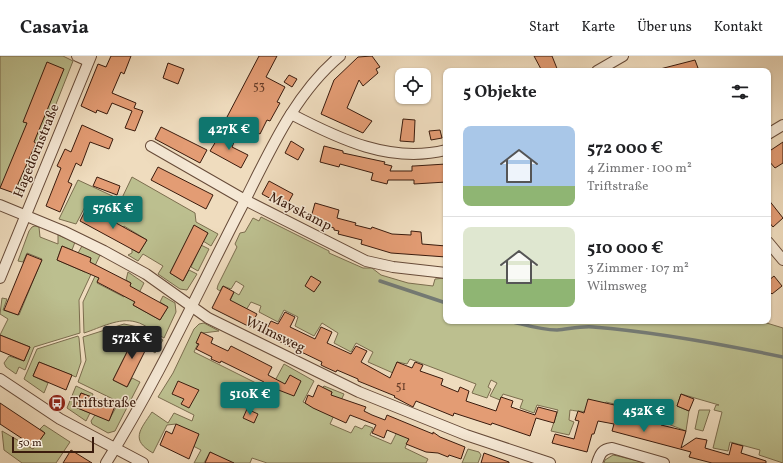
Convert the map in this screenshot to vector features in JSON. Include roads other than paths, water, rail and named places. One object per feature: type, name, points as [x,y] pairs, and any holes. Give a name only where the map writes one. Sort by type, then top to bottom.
[{"type":"street","points":[[77,56],[90,59]]},
{"type":"street","points":[[106,463],[172,344],[245,200],[291,114],[313,83],[340,56]]},
{"type":"street","points":[[602,68],[623,56]]},
{"type":"street","name":"Hagedornstraße","points":[[0,278],[90,59]]},
{"type":"street","points":[[291,114],[322,130],[379,151],[416,154],[443,150]]},
{"type":"street","points":[[771,132],[783,125]]},
{"type":"street","name":"Mayskamp","points":[[151,146],[245,200],[366,261],[393,267],[443,274]]},
{"type":"street","name":"Wilmsweg","points":[[0,205],[82,239],[111,254],[146,274],[208,318],[359,392],[466,435],[550,463]]},
{"type":"street","points":[[771,246],[783,260]]},
{"type":"street","points":[[0,379],[60,420],[143,463]]},
{"type":"street","points":[[597,463],[601,452],[607,448],[612,448],[664,463]]},
{"type":"waterway","points":[[380,281],[443,302]]},
{"type":"waterway","points":[[521,324],[551,330],[588,327],[665,335],[783,357]]},
{"type":"place","name":"Triftstraße","points":[[57,403]]}]
